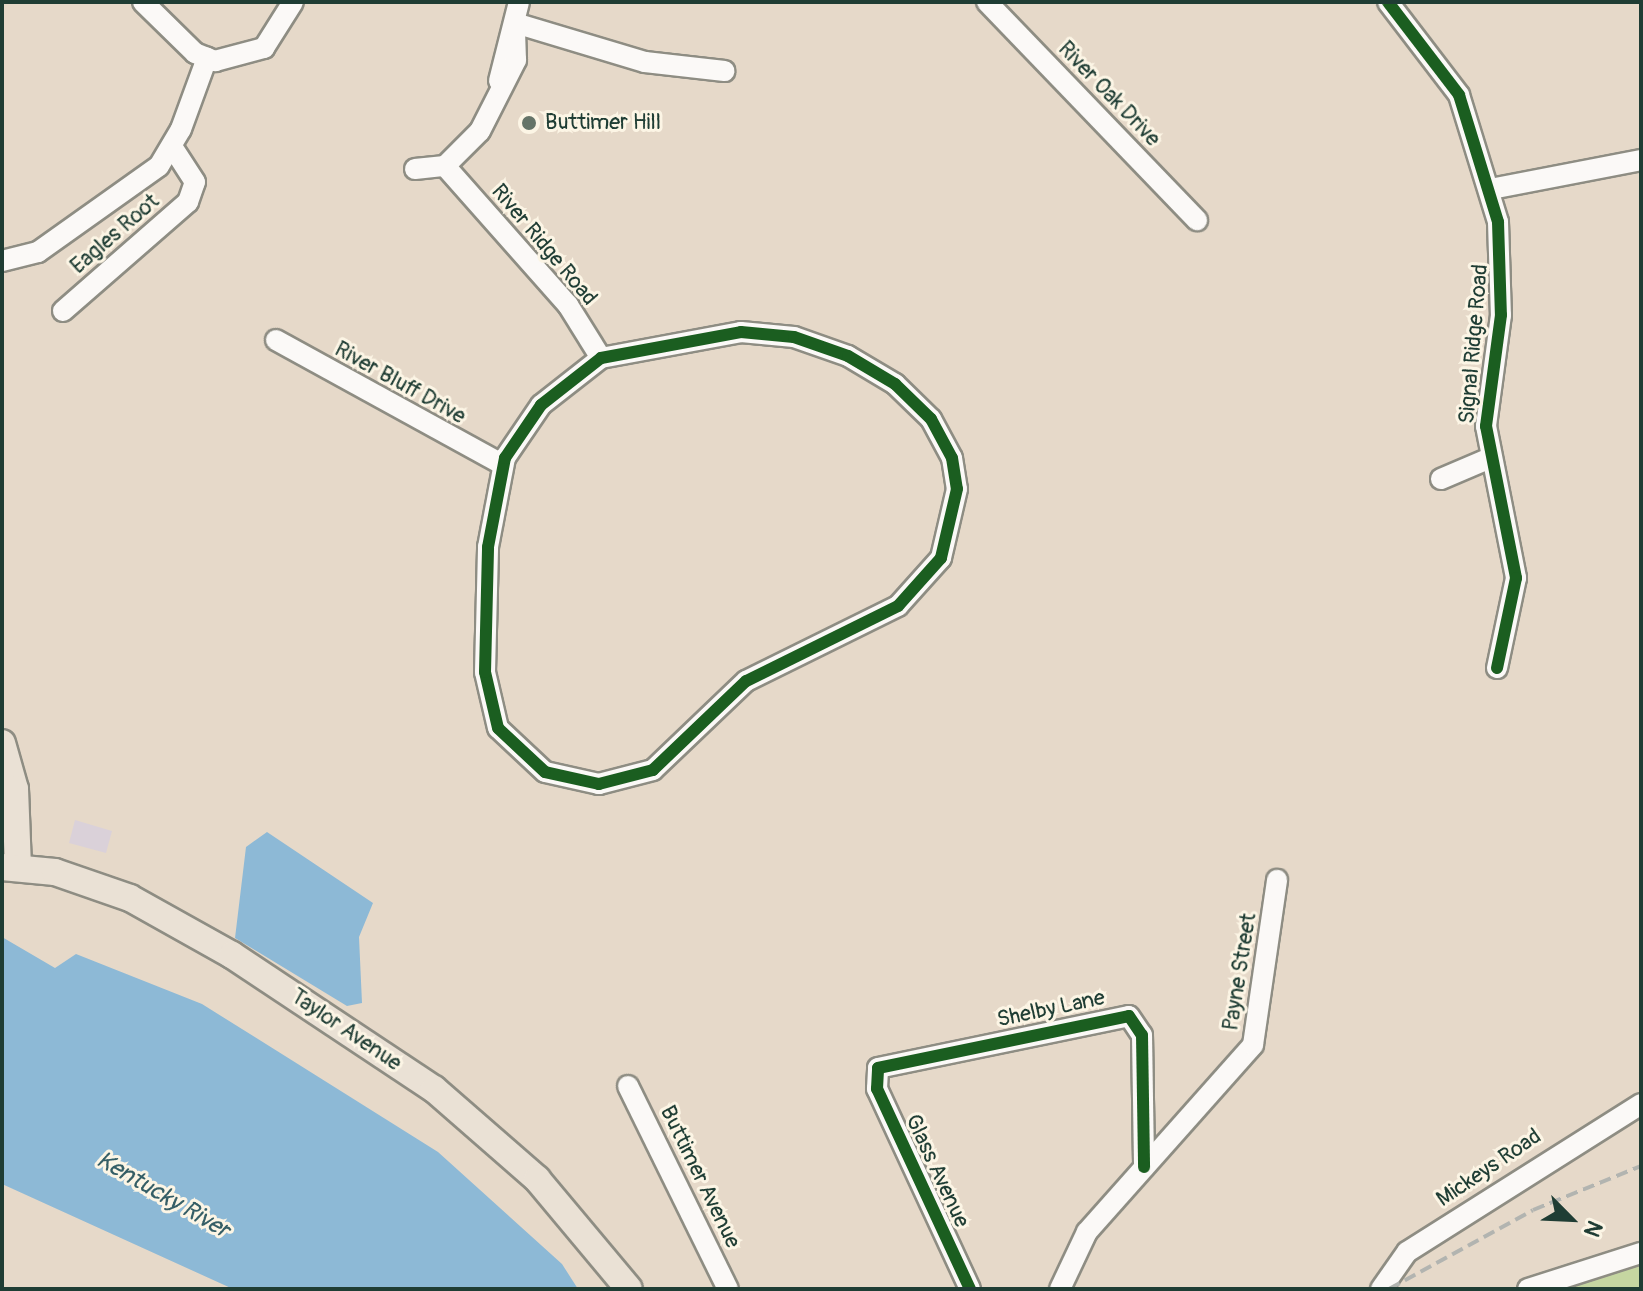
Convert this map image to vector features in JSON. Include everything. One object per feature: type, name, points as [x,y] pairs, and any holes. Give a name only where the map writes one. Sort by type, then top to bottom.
[{"type":"main road","points":[[2,743],[15,789],[10,868]]},
{"type":"main road","name":"Taylor Avenue","points":[[10,868],[104,884],[434,1089],[537,1179],[629,1289]]},
{"type":"street","points":[[143,2],[207,58],[235,61],[264,48],[293,2]]},
{"type":"street","points":[[415,169],[445,166],[495,105],[519,2]]},
{"type":"street","name":"River Oak Drive","points":[[987,2],[1197,220]]},
{"type":"street","name":"Signal Ridge Road","points":[[1388,2],[1459,95],[1491,189],[1503,271],[1486,402],[1488,459],[1516,578],[1497,668]]},
{"type":"street","points":[[515,23],[645,62],[724,71]]},
{"type":"street","points":[[2,261],[24,259],[143,181],[173,148],[207,58]]},
{"type":"street","name":"Eagles Root","points":[[63,311],[188,202],[195,182],[173,148]]},
{"type":"street","points":[[1491,189],[1641,160]]},
{"type":"street","name":"River Ridge Road","points":[[445,166],[568,305],[601,358]]},
{"type":"street","points":[[741,332],[794,337],[873,369],[931,419],[952,458],[956,510],[941,558],[898,606],[746,681],[653,770],[618,782],[562,779],[508,742],[488,692],[484,597],[503,465],[541,405],[601,358],[741,332]]},
{"type":"street","name":"River Bluff Drive","points":[[276,340],[503,465]]},
{"type":"street","points":[[1441,479],[1488,459]]},
{"type":"street","name":"Payne Street","points":[[1060,1289],[1087,1232],[1253,1045],[1277,880]]},
{"type":"street","name":"Shelby Lane","points":[[877,1069],[1129,1016],[1142,1035],[1144,1167]]},
{"type":"street","name":"Glass Avenue","points":[[877,1069],[892,1124],[970,1289]]},
{"type":"street","name":"Buttimer Avenue","points":[[628,1086],[728,1289]]},
{"type":"street","name":"Mickeys Road","points":[[1381,1289],[1407,1252],[1641,1104]]},
{"type":"street","points":[[1528,1289],[1641,1253]]},
{"type":"green space","points":[[1641,1257],[1641,1289],[1529,1289]]},
{"type":"water","points":[[267,832],[373,903],[359,937],[362,1003],[347,1006],[235,938],[246,847]]},
{"type":"water","name":"Kentucky River","points":[[2,937],[55,968],[76,954],[202,1004],[438,1152],[562,1264],[578,1289],[233,1289],[2,1184]]},
{"type":"building","points":[[75,820],[112,831],[106,853],[69,843]]},
{"type":"railway","points":[[1389,1289],[1533,1210],[1641,1166]]},
{"type":"cycle path","points":[[1388,2],[1459,95],[1498,222],[1501,315],[1486,426],[1516,578],[1497,668]]},
{"type":"cycle path","points":[[741,332],[794,337],[848,356],[895,384],[931,419],[952,458],[957,489],[941,558],[898,606],[746,681],[653,770],[599,784],[545,772],[498,728],[485,672],[488,547],[505,458],[541,405],[601,358],[741,332]]},
{"type":"cycle path","points":[[970,1289],[877,1089],[878,1068],[1129,1016],[1142,1035],[1144,1167]]},
{"type":"place","name":"Buttimer Hill","points":[[529,123]]}]
